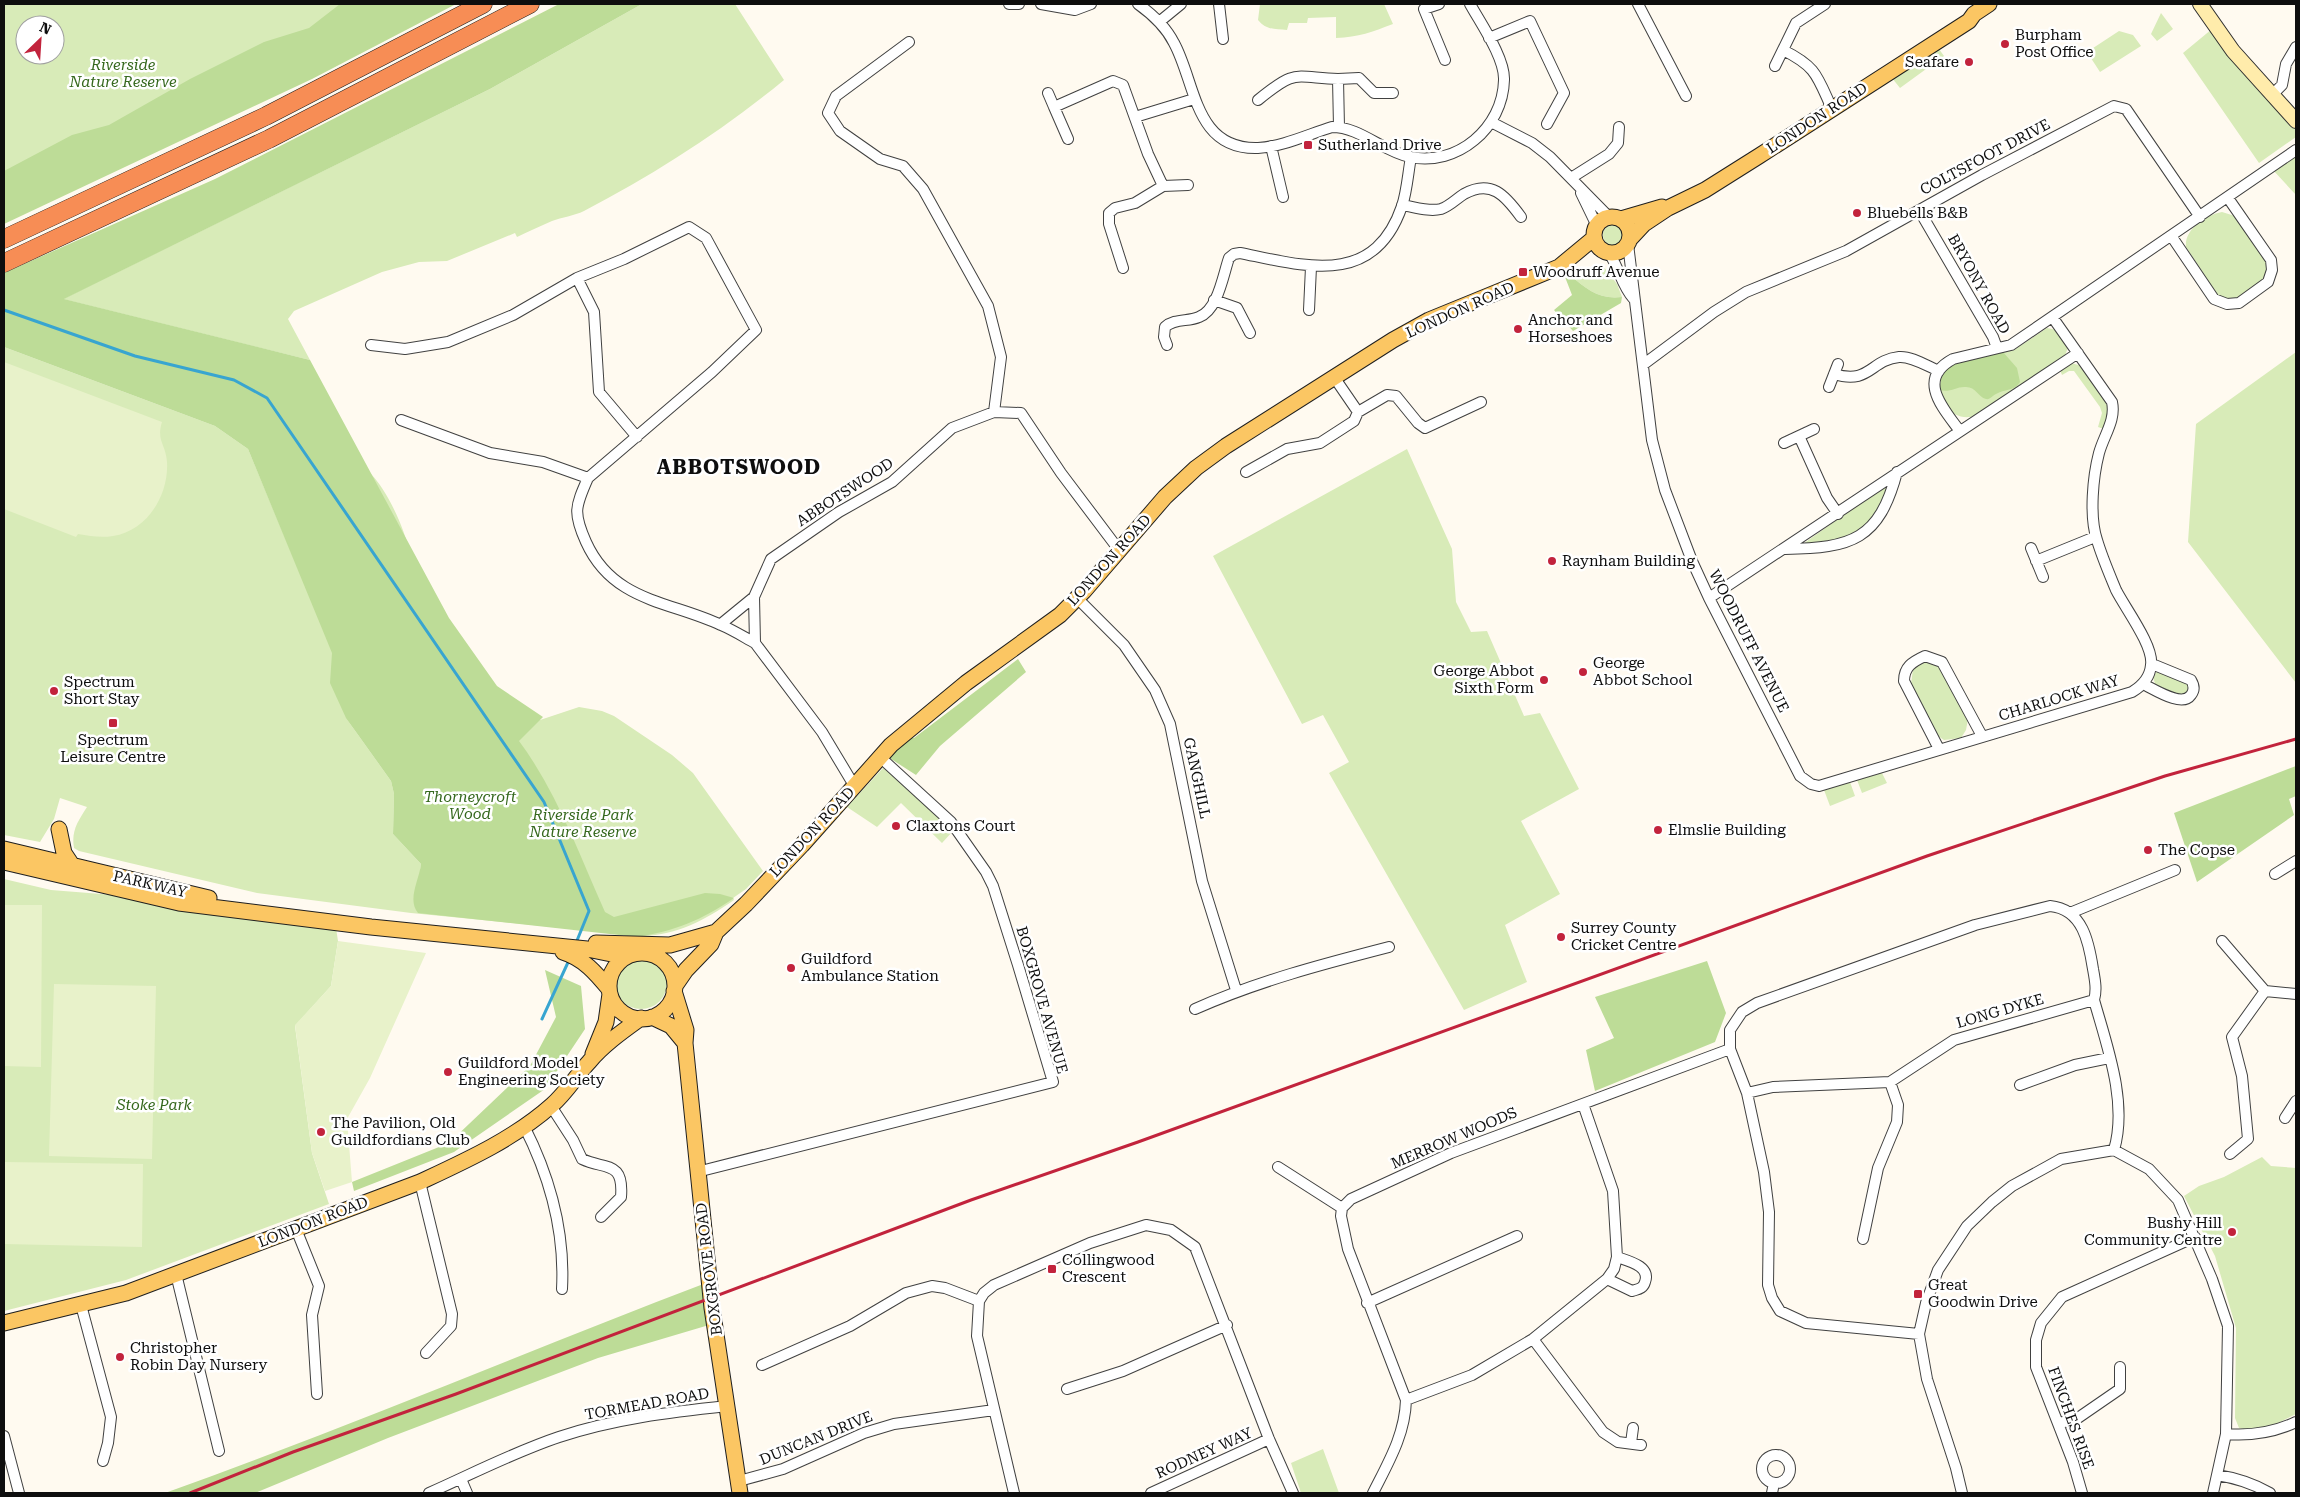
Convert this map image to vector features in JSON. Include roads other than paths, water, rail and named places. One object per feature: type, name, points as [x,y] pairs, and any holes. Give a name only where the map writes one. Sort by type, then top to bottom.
[{"type":"highway","points":[[4,239],[259,120],[483,4]]},
{"type":"highway","points":[[4,263],[269,139],[530,4]]},
{"type":"main road","name":"LONDON ROAD","points":[[1559,267],[1567,267],[1606,252],[1619,252],[1644,224],[1668,208],[1705,190],[1832,109],[1888,72],[1925,41],[1967,13],[1974,14],[1989,4]]},
{"type":"main road","points":[[2200,4],[2234,51],[2296,121]]},
{"type":"main road","name":"LONDON ROAD","points":[[716,932],[746,904],[880,757],[944,700],[1060,615],[1165,497],[1196,468],[1334,377],[1429,320],[1559,267],[1605,224],[1657,207],[1668,208]]},
{"type":"main road","points":[[1606,252],[1605,224],[1629,226],[1629,241]]},
{"type":"main road","points":[[59,829],[64,853],[72,865]]},
{"type":"main road","name":"PARKWAY","points":[[4,849],[296,918]]},
{"type":"main road","name":"PARKWAY","points":[[4,862],[179,903],[522,944]]},
{"type":"main road","points":[[522,944],[587,949],[626,957],[660,951],[670,945],[716,932]]},
{"type":"main road","points":[[647,1018],[662,1012],[669,1004],[674,988],[686,970],[711,944],[716,932]]},
{"type":"main road","points":[[522,944],[670,945]]},
{"type":"main road","points":[[522,944],[572,954],[590,966],[610,992],[622,1012],[671,1026],[685,1044]]},
{"type":"main road","points":[[645,953],[656,956],[665,963],[672,972],[674,988]]},
{"type":"main road","points":[[610,992],[611,973],[617,964],[626,957]]},
{"type":"main road","name":"BOXGROVE ROAD","points":[[674,988],[686,1030],[685,1044],[711,1301],[739,1487]]},
{"type":"main road","name":"LONDON ROAD","points":[[590,1060],[605,1026],[610,992]]},
{"type":"main road","name":"LONDON ROAD","points":[[4,1323],[126,1293],[420,1182],[463,1162],[524,1126],[551,1106],[590,1060],[619,1034],[647,1018]]},
{"type":"street","points":[[1009,4],[1019,4]]},
{"type":"street","points":[[1042,4],[1075,10],[1091,4]]},
{"type":"street","points":[[1138,4],[1159,22],[1174,42],[1184,65],[1201,118],[1223,138],[1237,144],[1257,148],[1340,127],[1350,130],[1390,151],[1411,157],[1440,158],[1457,152],[1475,140],[1491,122],[1499,104],[1504,80],[1500,61],[1470,4]]},
{"type":"street","points":[[1159,22],[1181,4]]},
{"type":"street","points":[[1219,4],[1223,39]]},
{"type":"street","points":[[1439,4],[1424,9],[1445,60]]},
{"type":"street","points":[[1638,4],[1686,96]]},
{"type":"street","points":[[1775,66],[1796,23],[1825,4]]},
{"type":"street","points":[[1489,38],[1530,21],[1564,92],[1547,124]]},
{"type":"street","points":[[909,42],[836,96],[828,113],[840,131],[880,158],[903,166],[923,189],[988,306],[1001,357],[994,412]]},
{"type":"street","points":[[2272,95],[2282,85],[2286,64],[2296,47]]},
{"type":"street","points":[[1783,50],[1804,60],[1811,67],[1832,109]]},
{"type":"street","points":[[1258,100],[1291,76],[1307,75],[1338,79],[1359,78],[1374,92],[1393,93]]},
{"type":"street","points":[[1338,79],[1340,127]]},
{"type":"street","points":[[1054,107],[1113,81],[1123,85],[1148,154],[1163,186]]},
{"type":"street","points":[[1048,92],[1068,139]]},
{"type":"street","points":[[1135,117],[1194,99]]},
{"type":"street","name":"COLTSFOOT DRIVE","points":[[1644,364],[1714,312],[1746,292],[1846,251],[2114,106],[2126,110],[2200,217]]},
{"type":"street","points":[[1491,122],[1532,143],[1571,178],[1605,224]]},
{"type":"street","points":[[1571,178],[1609,154],[1618,143],[1620,127]]},
{"type":"street","points":[[1271,146],[1283,197]]},
{"type":"street","points":[[1959,430],[1943,410],[1936,396],[1934,385],[1939,371],[1945,364],[1953,359],[2011,345],[2172,237],[2296,150]]},
{"type":"street","points":[[1167,345],[1164,337],[1165,327],[1170,322],[1200,317],[1210,310],[1229,258],[1234,254],[1240,253],[1311,267],[1334,267],[1359,259],[1378,246],[1392,229],[1402,204],[1411,157]]},
{"type":"street","points":[[1124,268],[1109,224],[1109,213],[1115,208],[1135,203],[1163,186],[1188,185]]},
{"type":"street","points":[[1579,187],[1605,224]]},
{"type":"street","points":[[1402,204],[1431,210],[1441,209],[1478,188],[1493,190],[1507,198],[1521,216]]},
{"type":"street","points":[[2172,237],[2214,298],[2226,304],[2239,303],[2268,282],[2272,270],[2271,260],[2228,198]]},
{"type":"street","name":"BRYONY ROAD","points":[[1919,210],[1993,337],[1997,348]]},
{"type":"street","points":[[371,345],[405,349],[448,342],[513,316],[577,278],[624,260],[689,227],[706,238],[756,330],[712,372],[588,478],[579,498],[577,521],[589,548],[606,574],[633,591],[662,605],[721,624],[755,643],[822,732],[855,786]]},
{"type":"street","name":"WOODRUFF AVENUE","points":[[1629,241],[1633,299],[1644,364],[1652,440],[1665,490],[1692,561],[1709,598],[1800,776],[1811,784]]},
{"type":"street","name":"WOODRUFF AVENUE","points":[[1606,252],[1619,268],[1627,291],[1633,299]]},
{"type":"street","points":[[1309,310],[1311,267]]},
{"type":"street","points":[[577,278],[594,312],[599,392],[637,437]]},
{"type":"street","points":[[1214,300],[1237,308],[1250,333]]},
{"type":"street","points":[[2053,318],[2112,402],[2114,410],[2094,477],[2096,537],[2117,590],[2148,648],[2152,664]]},
{"type":"street","points":[[1709,598],[1838,514],[1959,430],[2078,353]]},
{"type":"street","points":[[1834,374],[1854,378],[1898,357],[1909,358],[1939,371]]},
{"type":"street","points":[[1829,387],[1838,364]]},
{"type":"street","points":[[1334,377],[1358,412]]},
{"type":"street","points":[[1246,472],[1287,449],[1320,443],[1354,421],[1358,412],[1387,395],[1396,396],[1418,423],[1425,428],[1481,402]]},
{"type":"street","name":"ABBOTSWOOD","points":[[755,643],[754,597],[771,559],[840,512],[892,482],[952,428],[994,412],[1021,413],[1061,473],[1119,550]]},
{"type":"street","points":[[401,420],[490,453],[543,462],[588,478]]},
{"type":"street","points":[[1784,443],[1814,429]]},
{"type":"street","points":[[1799,436],[1827,498],[1838,514]]},
{"type":"street","points":[[1784,549],[1824,548],[1848,541],[1868,530],[1884,509],[1897,472]]},
{"type":"street","points":[[2036,561],[2096,537]]},
{"type":"street","points":[[2031,548],[2043,577]]},
{"type":"street","name":"ABBOTSWOOD","points":[[721,624],[754,597]]},
{"type":"street","name":"GANGHILL","points":[[1077,598],[1124,645],[1155,690],[1170,724],[1202,881],[1236,990]]},
{"type":"street","points":[[1939,749],[1904,681],[1904,672],[1911,662],[1925,656],[1942,662],[1982,736]]},
{"type":"street","name":"CHARLOCK WAY","points":[[1811,784],[1820,786],[2132,692],[2143,684],[2152,664],[2191,680],[2193,685],[2192,694],[2188,698],[2180,700],[2143,684]]},
{"type":"street","name":"BOXGROVE AVENUE","points":[[697,1172],[1053,1082],[1018,964],[993,886],[986,872],[951,822],[880,757]]},
{"type":"street","points":[[2275,874],[2296,861]]},
{"type":"street","points":[[2070,913],[2176,870]]},
{"type":"street","points":[[1919,1334],[1806,1323],[1780,1311],[1772,1298],[1768,1285],[1768,1204],[1757,1132],[1747,1093],[1730,1049],[1730,1030],[1742,1012],[1757,1003],[1975,925],[2050,906],[2070,913],[2080,924],[2088,941],[2097,992],[2094,1000],[2109,1058],[2118,1114],[2118,1136],[2114,1150]]},
{"type":"street","points":[[2222,941],[2266,991],[2296,994]]},
{"type":"street","points":[[1196,1009],[1236,990],[1306,968],[1389,946]]},
{"type":"street","points":[[2230,1154],[2248,1139],[2242,1076],[2232,1037],[2266,991]]},
{"type":"street","name":"LONG DYKE","points":[[1890,1082],[1954,1040],[2094,1000]]},
{"type":"street","name":"MERROW WOODS","points":[[1342,1208],[1351,1199],[1451,1153],[1730,1049]]},
{"type":"street","points":[[2020,1085],[2075,1064],[2109,1058]]},
{"type":"street","points":[[1747,1093],[1773,1087],[1890,1082],[1898,1105],[1897,1122],[1878,1168],[1863,1239]]},
{"type":"street","points":[[2285,1118],[2296,1101]]},
{"type":"street","points":[[1406,1400],[1472,1375],[1532,1339],[1607,1279],[1614,1269],[1617,1257],[1613,1191],[1583,1104]]},
{"type":"street","points":[[551,1106],[573,1140],[582,1159],[604,1164],[618,1173],[622,1184],[621,1197],[601,1216]]},
{"type":"street","points":[[524,1126],[540,1158],[555,1206],[563,1264],[562,1289]]},
{"type":"street","points":[[1962,1493],[1956,1468],[1927,1378],[1919,1334],[1926,1303],[1938,1270],[1967,1226],[2012,1186],[2061,1159],[2086,1153],[2114,1150],[2150,1169],[2178,1200],[2195,1237],[2228,1326],[2226,1434],[2213,1493]]},
{"type":"street","points":[[1278,1167],[1342,1208],[1341,1216],[1348,1249],[1406,1400],[1406,1414],[1398,1443],[1373,1493]]},
{"type":"street","points":[[420,1182],[452,1314],[451,1326],[426,1353]]},
{"type":"street","points":[[1014,1493],[977,1336],[979,1301],[984,1293],[994,1285],[1090,1243],[1146,1226],[1171,1230],[1195,1247],[1270,1440],[1293,1493]]},
{"type":"street","points":[[296,1229],[319,1286],[312,1315],[317,1394]]},
{"type":"street","points":[[1368,1303],[1517,1236]]},
{"type":"street","name":"FINCHES RISE","points":[[2082,1493],[2036,1367],[2034,1354],[2041,1323],[2050,1309],[2062,1297],[2195,1237]]},
{"type":"street","points":[[1607,1279],[1632,1291],[1641,1289],[1644,1284],[1646,1274],[1643,1269],[1617,1257]]},
{"type":"street","points":[[176,1274],[219,1451]]},
{"type":"street","points":[[762,1365],[850,1326],[906,1293],[932,1286],[945,1288],[979,1301]]},
{"type":"street","points":[[81,1305],[111,1417],[108,1443],[102,1461]]},
{"type":"street","points":[[1067,1389],[1123,1371],[1227,1326]]},
{"type":"street","points":[[1532,1339],[1603,1432],[1618,1442],[1636,1444],[1633,1428]]},
{"type":"street","points":[[2058,1423],[2075,1420],[2120,1389],[2120,1367]]},
{"type":"street","name":"TORMEAD ROAD","points":[[429,1493],[558,1437],[594,1426],[653,1415],[727,1406]]},
{"type":"street","name":"DUNCAN DRIVE","points":[[739,1487],[864,1433],[894,1424],[994,1410]]},
{"type":"street","points":[[2226,1434],[2252,1435],[2268,1433],[2296,1422]]},
{"type":"street","points":[[4,1436],[19,1493]]},
{"type":"street","name":"RODNEY WAY","points":[[1150,1493],[1270,1440]]},
{"type":"street","points":[[2217,1475],[2240,1478],[2270,1493]]},
{"type":"street","points":[[461,1479],[467,1493]]},
{"type":"waterway","points":[[4,310],[135,356],[234,380],[267,398],[544,802],[589,911],[576,943]]},
{"type":"waterway","points":[[542,1019],[570,958]]},
{"type":"railway","points":[[190,1493],[293,1452],[456,1394],[971,1200],[1138,1142],[1927,856],[2165,776],[2296,739]]},
{"type":"place","name":"Burpham Post Office","points":[[2005,44]]},
{"type":"place","name":"Seafare","points":[[1969,62]]},
{"type":"place","name":"Sutherland Drive","points":[[1308,145]]},
{"type":"place","name":"Bluebells B&B","points":[[1857,213]]},
{"type":"place","name":"Woodruff Avenue","points":[[1523,272]]},
{"type":"place","name":"Anchor and Horseshoes","points":[[1518,329]]},
{"type":"place","name":"Raynham Building","points":[[1552,561]]},
{"type":"place","name":"George Abbot School","points":[[1583,672]]},
{"type":"place","name":"George Abbot Sixth Form","points":[[1544,680]]},
{"type":"place","name":"Spectrum Short Stay","points":[[54,691]]},
{"type":"place","name":"Spectrum Leisure Centre","points":[[113,723]]},
{"type":"place","name":"Claxtons Court","points":[[896,826]]},
{"type":"place","name":"Elmslie Building","points":[[1658,830]]},
{"type":"place","name":"The Copse","points":[[2148,850]]},
{"type":"place","name":"Surrey County Cricket Centre","points":[[1561,937]]},
{"type":"place","name":"Guildford Ambulance Station","points":[[791,968]]},
{"type":"place","name":"Guildford Model Engineering Society","points":[[448,1072]]},
{"type":"place","name":"The Pavilion, Old Guildfordians Club","points":[[321,1132]]},
{"type":"place","name":"Bushy Hill Community Centre","points":[[2232,1232]]},
{"type":"place","name":"Collingwood Crescent","points":[[1052,1269]]},
{"type":"place","name":"Great Goodwin Drive","points":[[1918,1294]]},
{"type":"place","name":"Christopher Robin Day Nursery","points":[[120,1357]]},
{"type":"district","name":"ABBOTSWOOD","points":[[739,467]]},
{"type":"park label","name":"Riverside Nature Reserve","points":[[123,74]]},
{"type":"park label","name":"Thorneycroft Wood","points":[[470,806]]},
{"type":"park label","name":"Riverside Park Nature Reserve","points":[[583,824]]},
{"type":"park label","name":"Stoke Park","points":[[154,1105]]}]
